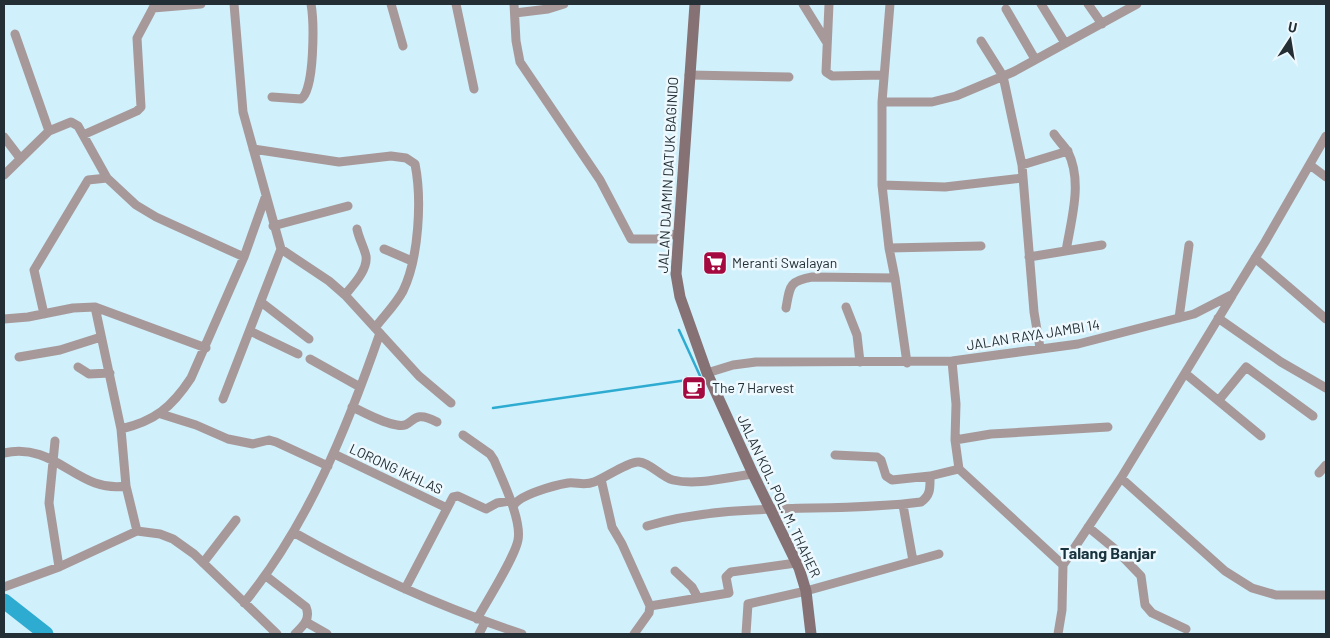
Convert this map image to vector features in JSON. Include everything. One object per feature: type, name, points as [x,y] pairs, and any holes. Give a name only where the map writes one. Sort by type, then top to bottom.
[{"type":"street","points":[[83,135],[137,112],[141,107],[137,38],[151,6],[201,4]]},
{"type":"street","points":[[234,4],[241,98],[265,198],[281,249],[329,281],[419,376],[451,403]]},
{"type":"street","points":[[272,97],[301,99],[308,91],[313,41],[311,4]]},
{"type":"street","points":[[391,4],[403,46]]},
{"type":"street","points":[[456,4],[474,89]]},
{"type":"street","points":[[564,4],[548,9],[515,8],[516,41],[520,62],[600,180],[631,239],[656,239],[679,233]]},
{"type":"street","name":"JALAN DJAMIN DATUK BAGINDO","points":[[695,4],[676,274],[680,297],[707,374]]},
{"type":"street","points":[[804,4],[826,41]]},
{"type":"street","points":[[829,4],[826,72],[828,74],[884,75]]},
{"type":"street","points":[[890,4],[882,102],[882,185],[889,248],[907,363]]},
{"type":"street","points":[[1041,4],[1065,43]]},
{"type":"street","points":[[1088,4],[1102,24]]},
{"type":"street","points":[[882,102],[917,103],[943,100],[1003,76],[1137,4]]},
{"type":"street","points":[[1006,9],[1035,59]]},
{"type":"street","points":[[15,34],[49,131]]},
{"type":"street","points":[[981,41],[1003,76],[1022,165],[1029,258],[1040,348]]},
{"type":"street","points":[[689,75],[789,77]]},
{"type":"street","points":[[4,174],[49,131],[71,122],[78,126],[107,178],[136,205],[156,217],[244,257]]},
{"type":"street","points":[[1054,134],[1068,151],[1072,164],[1075,194],[1066,251]]},
{"type":"street","points":[[1058,634],[1062,610],[1062,565],[1121,478],[1186,374],[1326,136]]},
{"type":"street","points":[[4,137],[20,158]]},
{"type":"street","points":[[244,603],[266,576],[293,532],[334,454],[360,387],[377,331],[402,293],[412,262],[420,187],[415,164],[411,160],[391,156],[339,162],[253,149]]},
{"type":"street","points":[[1022,165],[1068,151]]},
{"type":"street","points":[[1310,164],[1326,177]]},
{"type":"street","points":[[44,314],[34,277],[37,264],[88,180],[107,178]]},
{"type":"street","points":[[882,185],[945,187],[1022,178]]},
{"type":"street","points":[[121,429],[161,414],[180,396],[206,348],[244,257],[265,198]]},
{"type":"street","points":[[273,226],[348,206]]},
{"type":"street","points":[[345,296],[365,266],[366,258],[360,246],[357,229]]},
{"type":"street","points":[[1029,258],[1102,245]]},
{"type":"street","points":[[1179,318],[1189,245]]},
{"type":"street","points":[[889,248],[981,246]]},
{"type":"street","points":[[223,399],[281,249]]},
{"type":"street","points":[[384,249],[412,262]]},
{"type":"street","points":[[1255,258],[1326,319]]},
{"type":"street","points":[[786,308],[789,289],[792,283],[801,279],[812,277],[895,278]]},
{"type":"street","name":"JALAN RAYA JAMBI 14","points":[[707,374],[733,365],[756,362],[907,363],[952,361],[1078,344],[1194,314],[1233,294]]},
{"type":"street","points":[[261,302],[309,339]]},
{"type":"street","points":[[4,319],[73,308],[95,307],[206,348]]},
{"type":"street","points":[[95,307],[121,429],[126,486],[137,531]]},
{"type":"street","points":[[846,307],[856,335],[860,362]]},
{"type":"street","points":[[1218,318],[1281,362],[1326,388]]},
{"type":"street","points":[[250,331],[298,354]]},
{"type":"street","points":[[18,357],[60,350],[101,337]]},
{"type":"street","points":[[310,359],[360,387]]},
{"type":"street","points":[[952,361],[956,404],[954,440],[960,469],[1062,565]]},
{"type":"street","points":[[78,367],[89,374],[110,373]]},
{"type":"street","points":[[1219,400],[1246,367],[1312,416]]},
{"type":"street","name":"JALAN KOL. POL. M. THAHER","points":[[707,374],[752,474],[796,563],[806,591],[811,634]]},
{"type":"street","points":[[1186,374],[1261,436]]},
{"type":"street","points":[[352,407],[397,425],[405,425],[414,417],[420,416],[437,422]]},
{"type":"street","points":[[161,414],[196,425],[228,439],[253,444],[269,440],[276,442],[328,466]]},
{"type":"street","points":[[954,440],[991,434],[1108,427]]},
{"type":"street","points":[[463,435],[490,454],[494,460],[512,504],[518,542],[481,620],[479,634]]},
{"type":"street","points":[[55,441],[49,503],[59,567]]},
{"type":"street","points":[[4,451],[38,452],[87,479],[105,485],[126,486]]},
{"type":"street","name":"LORONG IKHLAS","points":[[334,454],[447,508]]},
{"type":"street","points":[[835,455],[877,457],[881,460],[886,476],[892,480],[930,476],[960,469]]},
{"type":"street","points":[[405,589],[455,496],[486,509],[497,503],[512,504],[517,500],[548,488],[568,483],[584,485],[639,462],[675,480],[695,481],[752,474]]},
{"type":"street","points":[[1319,473],[1326,465]]},
{"type":"street","points":[[647,526],[687,517],[770,510],[849,509],[921,502],[927,498],[930,491],[930,476]]},
{"type":"street","points":[[1121,478],[1225,570],[1252,588],[1276,595],[1326,595]]},
{"type":"street","points":[[600,479],[612,527],[622,544],[650,606],[649,612],[634,634]]},
{"type":"street","points":[[903,505],[913,561]]},
{"type":"street","points":[[203,563],[236,520]]},
{"type":"street","points":[[1088,527],[1116,550],[1141,576],[1145,605],[1152,613],[1186,629]]},
{"type":"street","points":[[4,587],[59,567],[137,531],[149,532],[173,539],[203,563],[275,634]]},
{"type":"street","points":[[293,532],[405,589],[481,620],[522,634]]},
{"type":"street","points":[[746,634],[748,604],[806,591],[939,554]]},
{"type":"street","points":[[650,606],[728,593],[726,577],[731,572],[796,563]]},
{"type":"street","points":[[675,571],[692,586],[698,598]]},
{"type":"street","points":[[266,576],[306,607],[308,612],[306,622],[294,634]]},
{"type":"street","points":[[306,622],[327,634]]},
{"type":"waterway","points":[[493,408],[701,378],[679,330]]},
{"type":"waterway","points":[[4,601],[46,634]]},
{"type":"place","name":"Meranti Swalayan","points":[[715,263]]},
{"type":"place","name":"The 7 Harvest","points":[[694,388]]},
{"type":"district","name":"Talang Banjar","points":[[1108,553]]}]
